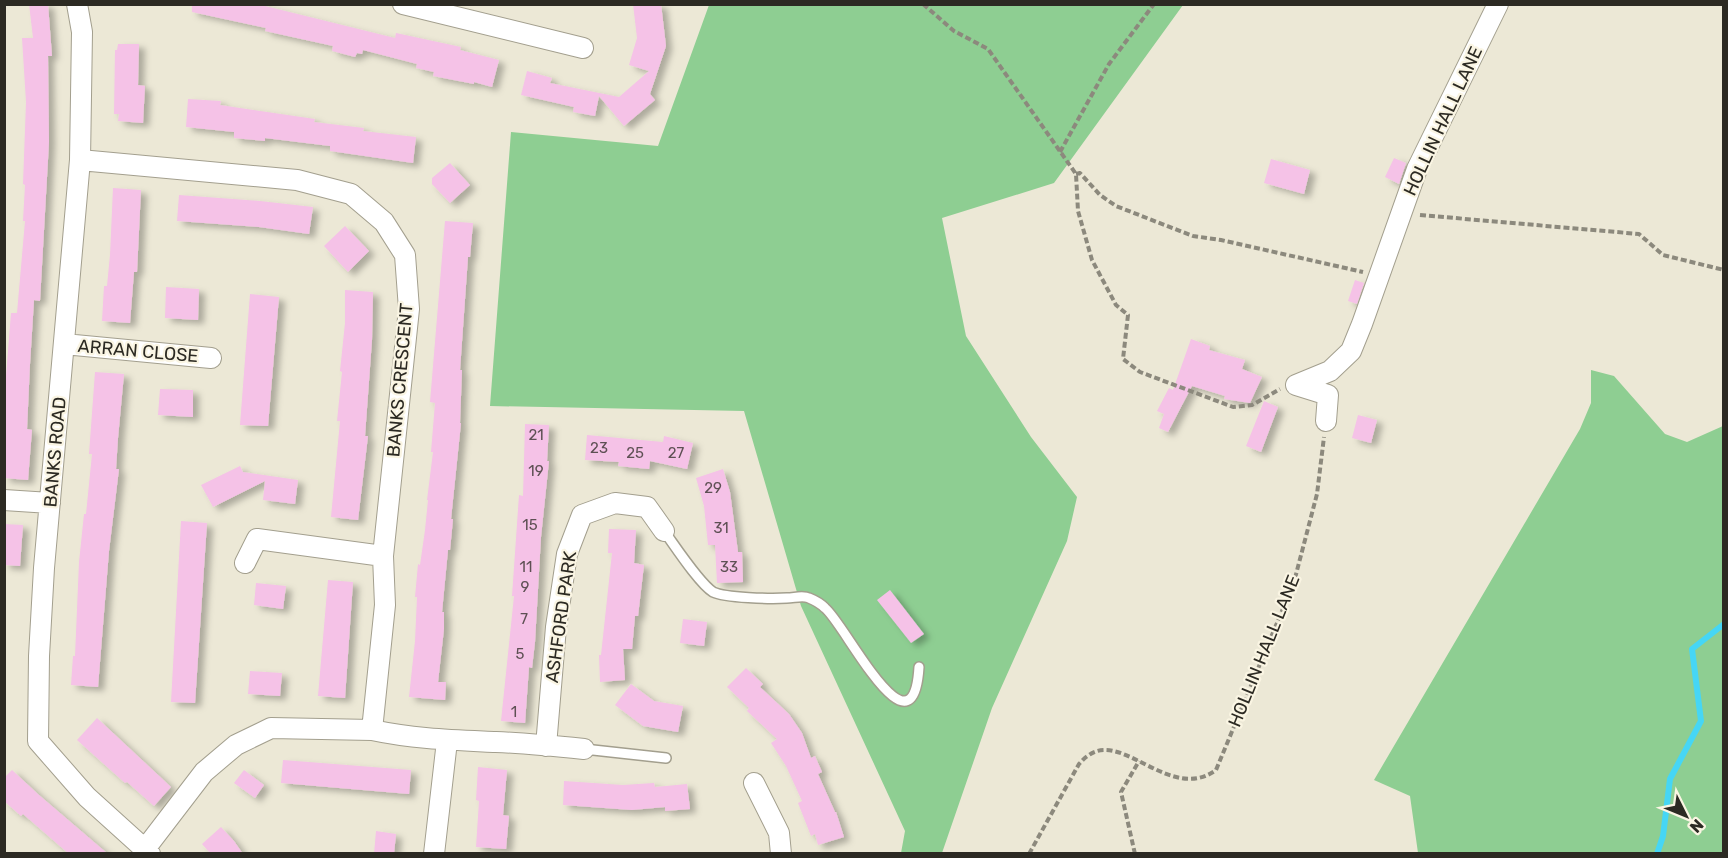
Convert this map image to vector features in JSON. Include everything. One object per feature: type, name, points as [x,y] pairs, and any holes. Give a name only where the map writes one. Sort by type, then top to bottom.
[{"type":"street","name":"BANKS ROAD","points":[[77,4],[82,32],[80,160],[50,503],[39,656],[38,741],[87,797],[147,851]]},
{"type":"street","points":[[403,4],[583,48]]},
{"type":"street","name":"HOLLIN HALL LANE","points":[[1296,385],[1330,371],[1351,351],[1417,169],[1498,4]]},
{"type":"street","name":"BANKS CRESCENT","points":[[80,160],[297,180],[351,194],[384,222],[405,255],[409,309],[384,556],[385,605],[372,730]]},
{"type":"street","name":"ARRAN CLOSE","points":[[64,345],[211,358]]},
{"type":"street","points":[[1296,385],[1328,395],[1326,422]]},
{"type":"street","points":[[4,500],[50,503]]},
{"type":"street","name":"ASHFORD PARK","points":[[546,746],[556,627],[565,564],[582,515],[615,503],[647,507],[664,531]]},
{"type":"street","points":[[246,563],[254,531],[384,556]]},
{"type":"street","points":[[147,851],[204,772],[236,744],[271,728],[372,730],[447,741],[584,749]]},
{"type":"street","points":[[434,854],[447,741]]},
{"type":"street","points":[[754,783],[779,833],[781,854]]},
{"type":"lane","points":[[664,531],[694,572],[714,592],[734,596],[808,597],[826,609],[848,636],[879,685],[893,699],[903,701],[911,698],[918,687],[919,667]]},
{"type":"lane","points":[[584,749],[666,758]]},
{"type":"path","points":[[923,4],[954,31],[988,49],[1076,174],[1077,211],[1092,260],[1116,305],[1128,315],[1123,359],[1140,372],[1233,407],[1252,405],[1277,390],[1296,385]]},
{"type":"path","points":[[1059,152],[1109,64],[1154,4]]},
{"type":"path","points":[[1076,174],[1080,173],[1101,195],[1116,206],[1193,236],[1335,264],[1378,277]]},
{"type":"path","points":[[1401,213],[1640,234],[1663,255],[1724,270]]},
{"type":"path","name":"HOLLIN HALL LANE","points":[[1029,854],[1079,764],[1091,753],[1109,750],[1125,754],[1168,775],[1185,780],[1207,777],[1216,770],[1294,582],[1317,494],[1326,422]]},
{"type":"path","points":[[1135,854],[1121,792],[1139,761]]},
{"type":"green space","points":[[709,5],[1183,5],[1054,183],[942,218],[966,336],[1031,437],[1077,497],[1067,541],[992,708],[942,853],[901,853],[905,831],[801,606],[744,411],[490,406],[511,132],[658,146]]},
{"type":"green space","points":[[1591,370],[1614,376],[1665,434],[1687,442],[1723,426],[1723,853],[1418,853],[1410,796],[1374,780],[1580,429],[1591,403]]},
{"type":"building","points":[[29,4],[48,4],[52,56],[48,56],[49,142],[40,301],[34,300],[30,364],[27,429],[32,430],[28,480],[4,478],[4,401],[11,313],[17,313],[25,221],[23,221],[25,185],[23,184],[26,102],[22,38],[33,38]]},
{"type":"building","points":[[192,4],[257,4],[395,38],[396,33],[461,47],[460,50],[499,60],[492,87],[474,82],[474,84],[433,76],[434,72],[416,68],[417,64],[363,50],[362,54],[357,53],[355,57],[332,51],[333,46],[192,12]]},
{"type":"building","points":[[633,4],[661,4],[666,46],[650,94],[655,100],[624,126],[599,96],[595,116],[573,112],[574,107],[521,95],[527,71],[552,78],[550,83],[619,97],[649,71],[629,65],[637,38]]},
{"type":"building","points":[[118,44],[139,44],[138,85],[145,86],[143,123],[118,121],[119,114],[114,114],[115,50]]},
{"type":"building","points":[[188,99],[221,101],[220,105],[315,119],[314,122],[364,128],[363,131],[416,137],[413,163],[330,151],[330,146],[265,138],[265,141],[234,138],[234,132],[186,127]]},
{"type":"building","points":[[1394,158],[1406,163],[1399,184],[1385,177]]},
{"type":"building","points":[[1271,159],[1310,170],[1304,194],[1264,183]]},
{"type":"building","points":[[450,163],[470,185],[450,203],[432,184],[432,178]]},
{"type":"building","points":[[113,188],[141,190],[137,272],[134,272],[130,323],[102,321],[104,286],[107,286],[110,255]]},
{"type":"building","points":[[179,195],[313,207],[309,234],[259,227],[177,221]]},
{"type":"building","points":[[445,221],[473,223],[470,257],[468,257],[460,370],[462,370],[461,423],[442,612],[444,612],[444,629],[438,682],[446,682],[445,700],[409,697],[415,641],[418,564],[420,565],[425,530],[433,452],[431,452],[435,403],[430,402]]},
{"type":"building","points":[[345,226],[369,251],[348,272],[324,246]]},
{"type":"building","points":[[1355,280],[1364,283],[1357,304],[1348,301]]},
{"type":"building","points":[[166,287],[199,289],[198,320],[165,318]]},
{"type":"building","points":[[345,290],[373,292],[365,436],[368,436],[358,520],[331,517],[340,421],[337,421],[345,323]]},
{"type":"building","points":[[250,294],[279,297],[268,426],[240,425]]},
{"type":"building","points":[[1191,339],[1210,346],[1209,350],[1245,360],[1242,369],[1262,377],[1250,403],[1224,399],[1225,396],[1192,386],[1168,432],[1159,428],[1164,414],[1157,411],[1169,388],[1173,390]]},
{"type":"building","points":[[95,372],[124,374],[116,469],[119,469],[109,551],[98,687],[71,685],[73,656],[75,656],[79,562],[92,454],[89,454]]},
{"type":"building","points":[[160,389],[193,390],[193,417],[158,415]]},
{"type":"building","points":[[1264,401],[1278,407],[1261,452],[1246,446]]},
{"type":"building","points":[[1358,415],[1377,420],[1371,443],[1352,438]]},
{"type":"building","points":[[525,424],[549,425],[547,461],[549,461],[541,537],[535,642],[532,668],[529,667],[525,723],[501,721],[514,596],[512,596],[519,495],[523,496]]},
{"type":"building","points":[[587,435],[663,442],[664,436],[693,443],[687,469],[650,461],[649,469],[618,466],[619,462],[585,460]]},
{"type":"building","points":[[240,466],[243,472],[298,480],[295,504],[263,500],[265,481],[213,507],[201,485]]},
{"type":"building","points":[[723,469],[730,492],[738,552],[742,552],[743,582],[717,583],[715,545],[708,545],[704,506],[696,478]]},
{"type":"building","points":[[181,521],[207,523],[195,703],[171,702]]},
{"type":"building","points":[[4,524],[23,525],[20,566],[4,565]]},
{"type":"building","points":[[609,529],[636,530],[634,563],[644,565],[632,649],[623,649],[625,680],[600,682],[599,655],[601,655],[612,553],[608,553]]},
{"type":"building","points":[[328,580],[353,582],[345,698],[318,696]]},
{"type":"building","points":[[256,583],[286,586],[283,609],[254,605]]},
{"type":"building","points":[[890,590],[924,634],[911,643],[877,600]]},
{"type":"building","points":[[683,619],[707,622],[704,646],[680,643]]},
{"type":"building","points":[[746,668],[763,684],[760,687],[789,714],[802,733],[811,758],[815,756],[822,772],[818,774],[836,812],[844,837],[818,845],[815,834],[811,836],[798,803],[802,801],[786,766],[771,743],[777,739],[747,711],[749,708],[727,687]]},
{"type":"building","points":[[250,671],[282,673],[280,696],[248,694]]},
{"type":"building","points":[[631,684],[654,701],[683,706],[678,732],[643,726],[615,705]]},
{"type":"building","points":[[97,718],[171,787],[154,806],[77,740]]},
{"type":"building","points":[[283,760],[411,770],[409,794],[281,783]]},
{"type":"building","points":[[478,767],[507,770],[503,815],[509,816],[506,849],[476,847],[479,801],[476,800]]},
{"type":"building","points":[[12,770],[108,854],[69,854],[23,814],[21,816],[4,801],[4,778]]},
{"type":"building","points":[[244,770],[264,785],[255,798],[234,783]]},
{"type":"building","points":[[564,781],[623,785],[654,783],[655,787],[687,784],[690,809],[665,811],[665,807],[632,810],[563,805]]},
{"type":"building","points":[[221,827],[243,854],[211,854],[202,844]]},
{"type":"building","points":[[376,831],[396,834],[394,854],[374,854]]},
{"type":"waterway","points":[[1657,854],[1663,836],[1670,779],[1701,721],[1692,649],[1724,624]]}]
